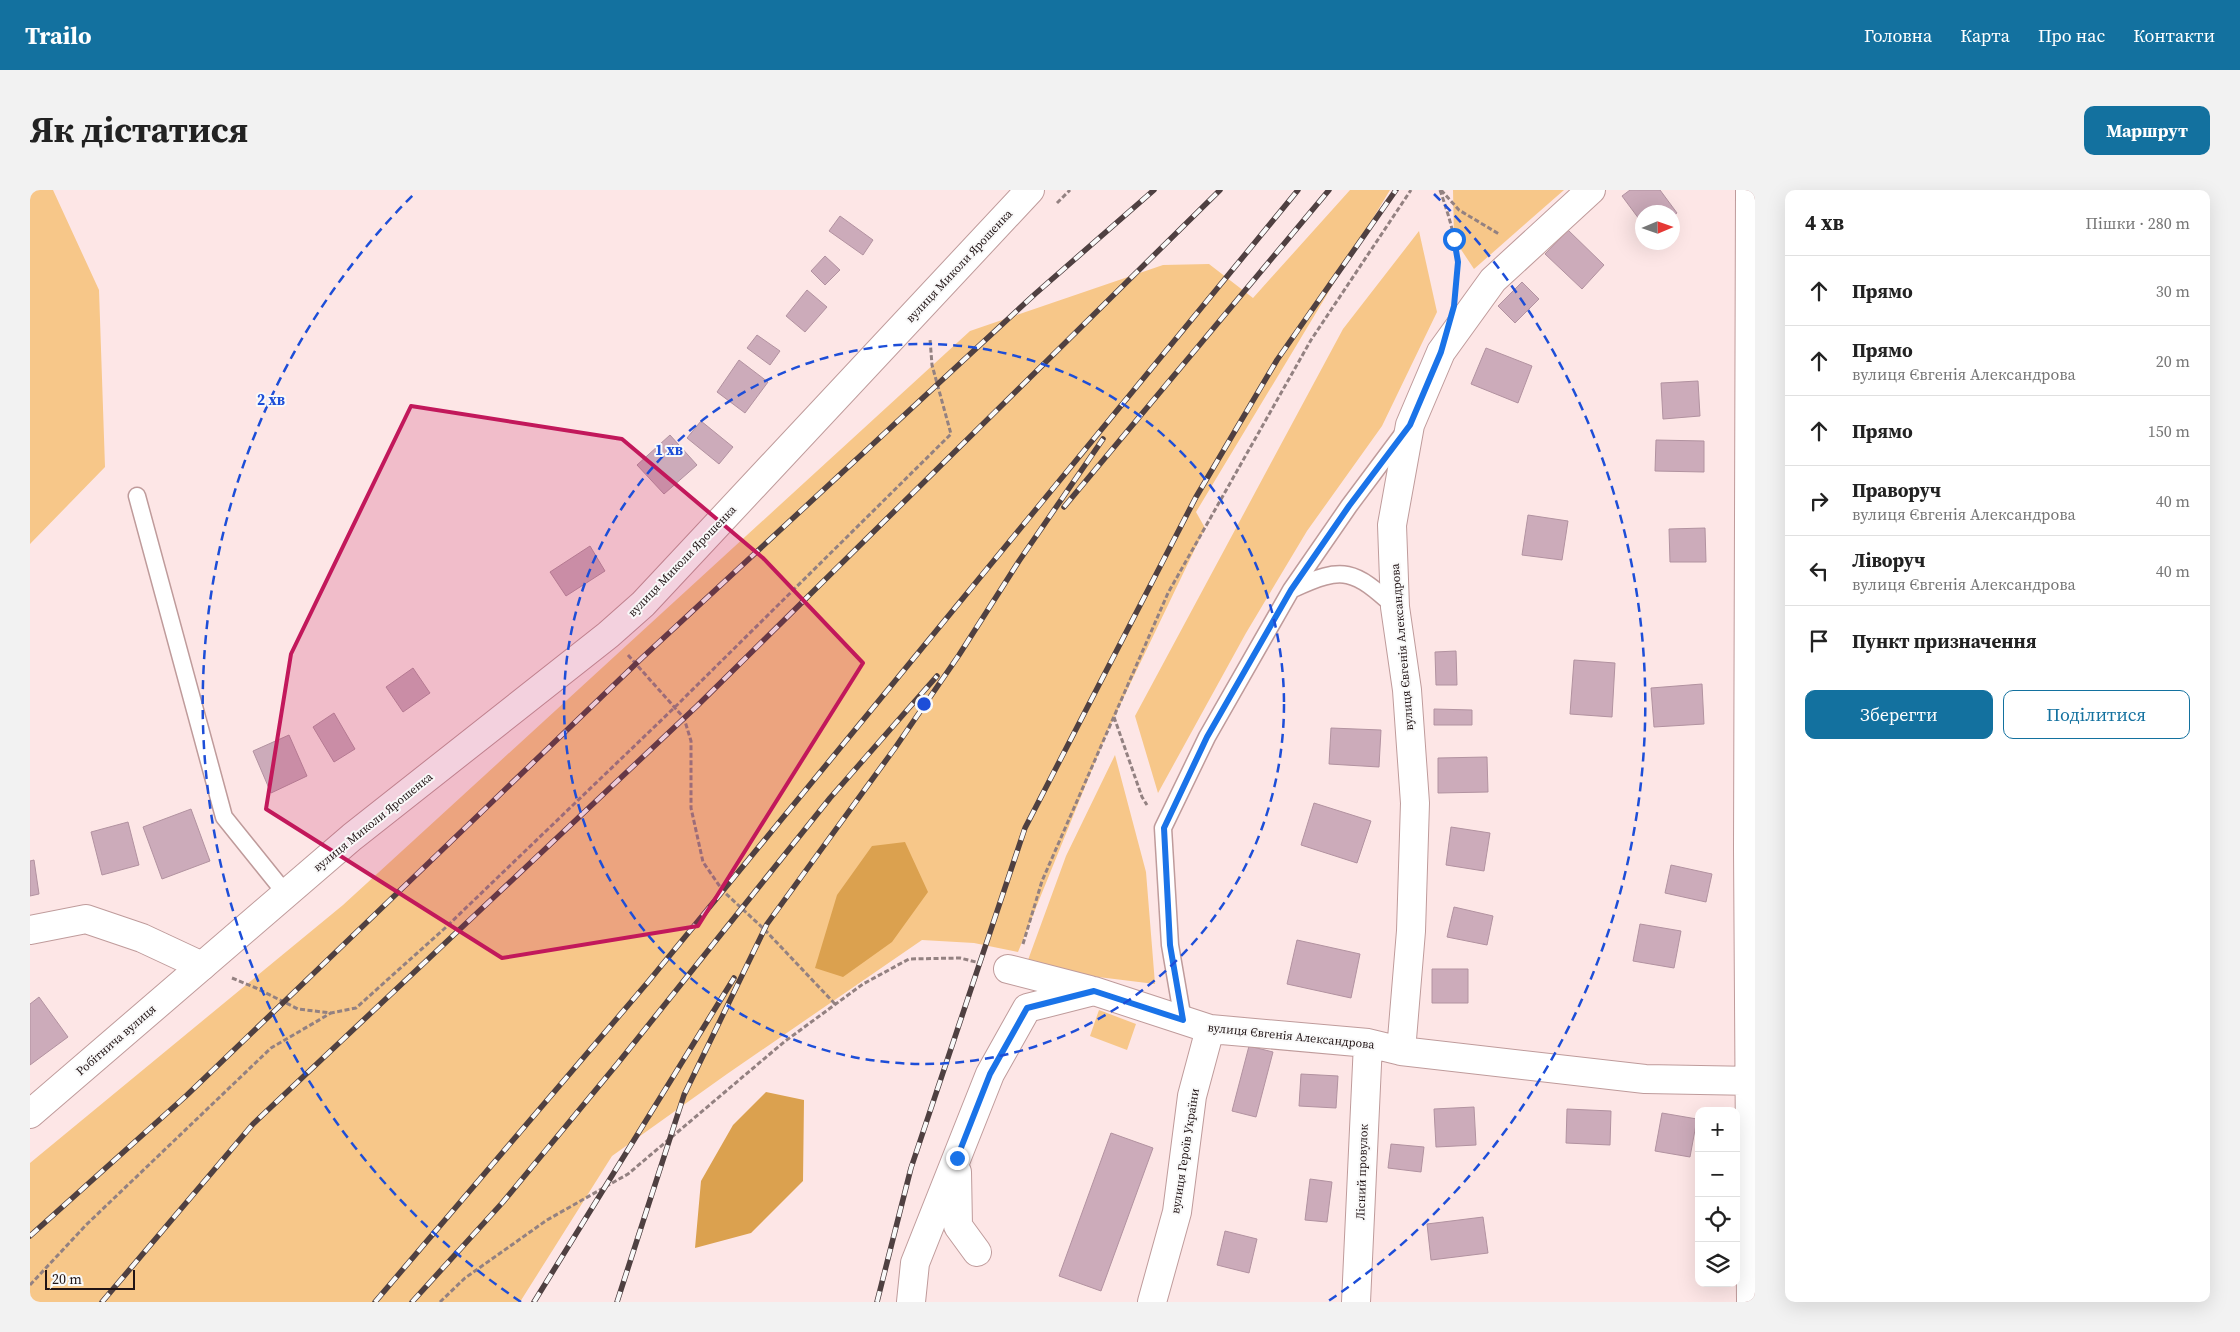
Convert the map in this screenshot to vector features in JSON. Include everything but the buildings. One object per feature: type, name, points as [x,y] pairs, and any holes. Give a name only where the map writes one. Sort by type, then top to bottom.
[{"type":"street","name":"вулиця Миколи Ярошенка","points":[[202,966],[352,837],[608,635],[643,604],[1030,190]]},
{"type":"street","name":"вулиця Євгенія Александрова","points":[[1401,1051],[1411,931],[1415,803],[1407,690],[1395,607],[1392,525],[1410,425],[1441,352],[1493,280],[1591,190]]},
{"type":"street","points":[[1750,190],[1748,849],[1753,1081],[1751,1302]]},
{"type":"street","points":[[30,930],[86,919],[142,938],[202,966]]},
{"type":"street","name":"Робітнича вулиця","points":[[30,1114],[202,966]]},
{"type":"street","name":"вулиця Євгенія Александрова","points":[[1008,969],[1094,991],[1210,1029],[1368,1043],[1401,1051],[1644,1079],[1753,1081]]},
{"type":"street","points":[[911,1302],[915,1263],[990,1074],[1027,1008],[1094,991]]},
{"type":"street","name":"вулиця Героїв України","points":[[1152,1302],[1177,1212],[1192,1096],[1210,1029]]},
{"type":"street","name":"Лісний провулок","points":[[1356,1302],[1368,1043]]},
{"type":"street","points":[[957,1158],[958,1226],[977,1252]]},
{"type":"lane","points":[[1183,1020],[1170,945],[1164,828],[1207,737],[1291,590],[1349,506],[1410,425]]},
{"type":"lane","points":[[137,496],[224,817],[286,894]]},
{"type":"lane","points":[[1291,590],[1317,578],[1336,573],[1357,576],[1395,607]]},
{"type":"path","points":[[1056,204],[1070,190]]},
{"type":"path","points":[[440,1302],[465,1278],[547,1220],[628,1174],[784,1042],[863,984],[909,958],[960,958],[1008,969],[1024,942],[1042,881],[1168,593],[1224,490],[1311,340],[1411,190]]},
{"type":"path","points":[[1440,190],[1459,210],[1505,238],[1536,241]]},
{"type":"path","points":[[1440,190],[1452,223],[1458,262],[1456,280]]},
{"type":"path","points":[[202,966],[256,988],[298,1009],[331,1013],[356,1008],[437,936],[675,707],[951,434],[932,365],[930,338]]},
{"type":"path","points":[[626,654],[684,718],[691,741],[691,808],[703,862],[723,891],[764,929],[835,1004]]},
{"type":"path","points":[[1114,716],[1142,797],[1164,828]]},
{"type":"path","points":[[30,1285],[86,1225],[271,1048],[331,1013]]},
{"type":"highlighted area","points":[[411,406],[622,439],[763,558],[863,663],[698,926],[502,958],[266,809],[291,654]]},
{"type":"shaded area","points":[[30,190],[53,190],[99,290],[105,467],[30,544]]},
{"type":"shaded area","points":[[1350,190],[1390,190],[1196,512],[1205,528],[1108,730],[1018,952],[974,943],[922,940],[727,1074],[612,1156],[520,1302],[30,1302],[30,1163],[343,905],[970,331],[1163,265],[1209,264],[1253,298]]},
{"type":"shaded area","points":[[1453,190],[1564,190],[1474,269],[1454,239]]},
{"type":"shaded area","points":[[1419,231],[1437,312],[1382,426],[1307,531],[1246,633],[1158,793],[1135,716],[1343,329]]},
{"type":"shaded area","points":[[1115,755],[1146,872],[1155,984],[1082,975],[1028,960],[1066,856]]},
{"type":"shaded area","points":[[905,842],[928,892],[892,942],[843,977],[815,968],[837,895],[872,846]]},
{"type":"shaded area","points":[[1099,1010],[1136,1024],[1127,1050],[1090,1036]]},
{"type":"shaded area","points":[[766,1092],[804,1100],[803,1181],[751,1233],[695,1248],[701,1181],[733,1125]]},
{"type":"railway","points":[[30,1236],[187,1095],[643,657],[1035,294],[1154,190]]},
{"type":"railway","points":[[102,1302],[253,1124],[697,706],[1220,190]]},
{"type":"railway","points":[[375,1302],[648,982],[1298,190]]},
{"type":"railway","points":[[1064,507],[1329,190]]},
{"type":"railway","points":[[877,1302],[911,1168],[1025,828],[1196,497],[1277,360],[1396,190]]},
{"type":"railway","points":[[617,1302],[684,1095],[767,924],[895,748],[959,655],[1019,561],[1103,439]]},
{"type":"railway","points":[[412,1302],[503,1202],[618,1063],[830,798],[937,676]]},
{"type":"railway","points":[[534,1302],[734,978]]},
{"type":"route","points":[[957,1158],[990,1074],[1027,1008],[1094,991],[1183,1020],[1170,945],[1164,862],[1164,828],[1207,737],[1291,590],[1349,506],[1410,425],[1441,352],[1454,306],[1458,262],[1454,239]]}]
